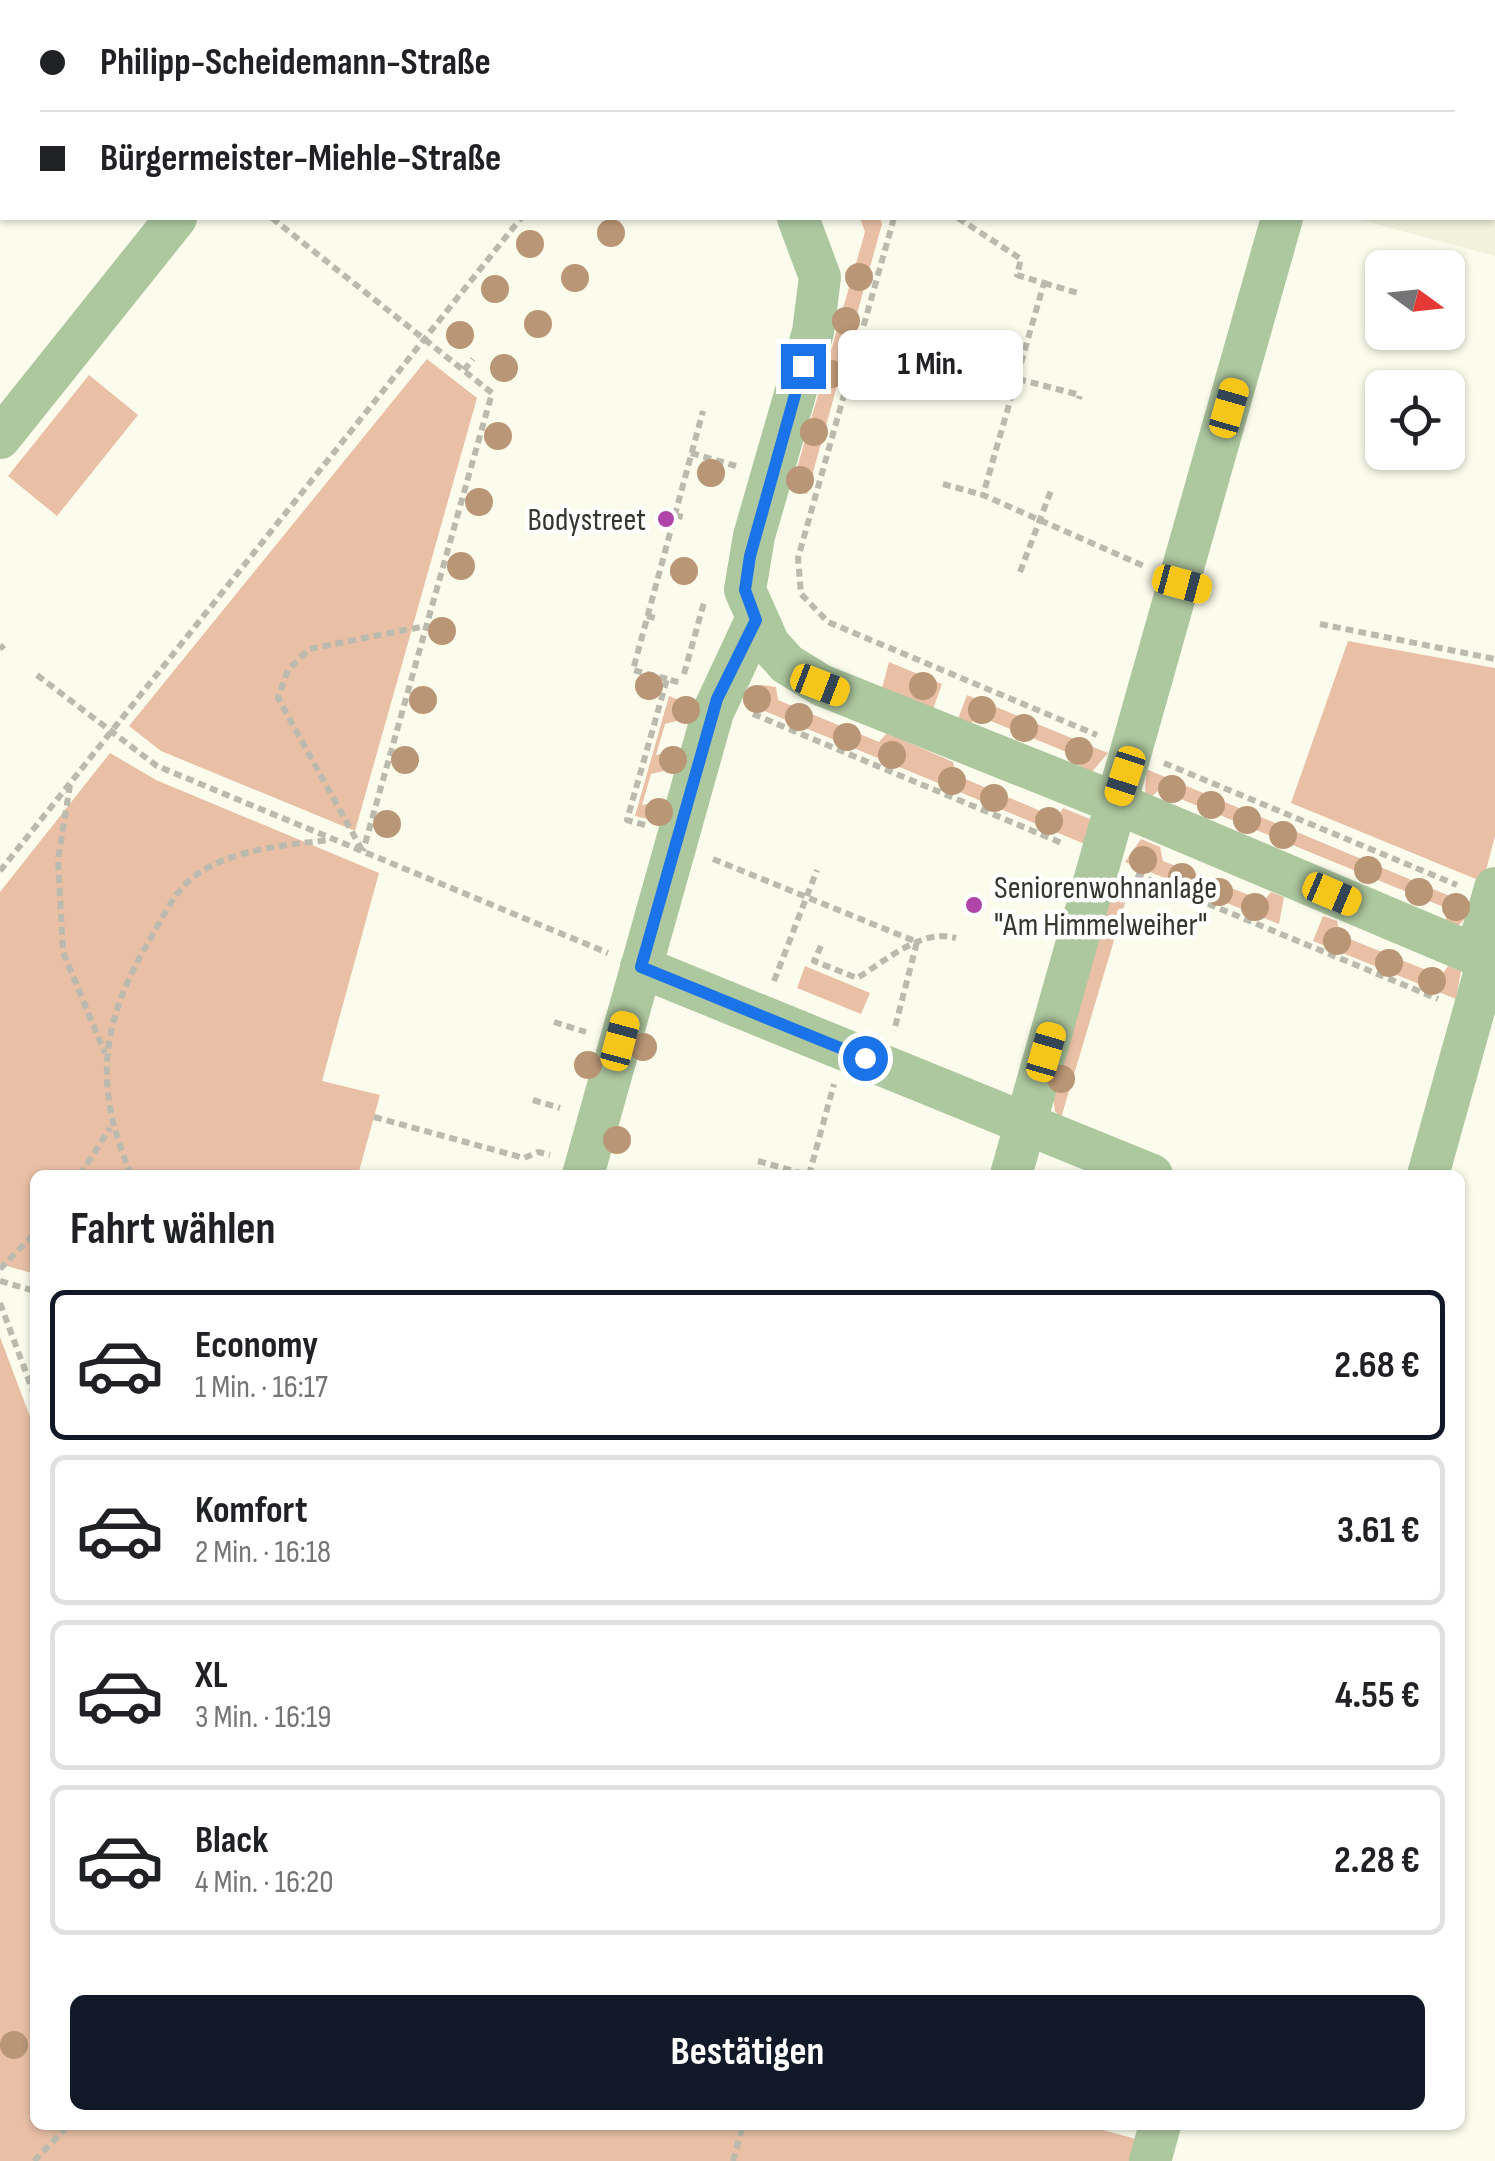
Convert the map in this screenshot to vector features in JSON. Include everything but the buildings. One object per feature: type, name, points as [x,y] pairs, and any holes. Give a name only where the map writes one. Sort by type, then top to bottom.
[{"type":"street","points":[[0,438],[174,220]]},
{"type":"street","points":[[799,220],[820,277],[813,332],[750,556],[745,590],[756,620],[787,664],[820,685],[1116,803],[1487,960]]},
{"type":"street","points":[[1012,1170],[1116,803],[1134,750],[1166,692],[1196,587],[1282,220]]},
{"type":"street","points":[[584,1170],[717,699],[756,620]]},
{"type":"street","points":[[1429,1170],[1487,960],[1494,894]]},
{"type":"street","points":[[641,967],[1140,1170]]},
{"type":"street","points":[[1150,2161],[1159,2130]]},
{"type":"path","points":[[275,220],[492,393],[363,851]]},
{"type":"path","points":[[0,871],[519,220]]},
{"type":"path","points":[[893,220],[798,558],[801,594],[828,622],[1494,894]]},
{"type":"path","points":[[961,220],[1021,259],[1017,275],[1078,293]]},
{"type":"path","points":[[983,495],[1044,282]]},
{"type":"path","points":[[464,370],[473,359]]},
{"type":"path","points":[[1018,378],[1080,396],[1079,400]]},
{"type":"path","points":[[681,683],[633,670],[704,411]]},
{"type":"path","points":[[690,452],[742,468]]},
{"type":"path","points":[[943,484],[983,495],[1196,587]]},
{"type":"path","points":[[1020,572],[1052,488]]},
{"type":"path","points":[[675,515],[686,518]]},
{"type":"path","points":[[647,616],[659,619]]},
{"type":"path","points":[[1320,624],[1495,658]]},
{"type":"path","points":[[363,851],[278,698],[288,670],[309,649],[426,626]]},
{"type":"path","points":[[37,674],[157,766],[641,967]]},
{"type":"path","points":[[667,680],[627,820],[917,942]]},
{"type":"path","points":[[71,782],[58,860],[63,952],[105,1054],[111,1127],[129,1170]]},
{"type":"path","points":[[105,1054],[125,980],[191,879],[259,848],[334,840]]},
{"type":"path","points":[[760,1016],[817,870]]},
{"type":"path","points":[[821,946],[814,961],[857,978],[917,942],[941,934],[956,938]]},
{"type":"path","points":[[885,1066],[917,942]]},
{"type":"path","points":[[810,1170],[844,1050]]},
{"type":"path","points":[[374,1117],[524,1158],[538,1152],[584,1170]]},
{"type":"path","points":[[83,1170],[111,1127]]},
{"type":"path","points":[[758,1161],[791,1170]]},
{"type":"path","points":[[0,1268],[30,1238]]},
{"type":"path","points":[[0,1281],[30,1290]]},
{"type":"path","points":[[0,1304],[30,1384]]},
{"type":"path","points":[[34,2161],[64,2130]]},
{"type":"path","points":[[733,2161],[742,2130]]},
{"type":"shaded area","points":[[861,220],[881,220],[807,494],[791,489],[865,232]]},
{"type":"shaded area","points":[[1361,220],[1495,220],[1495,256]]},
{"type":"shaded area","points":[[427,359],[477,398],[355,831],[161,751],[129,726]]},
{"type":"shaded area","points":[[89,375],[138,415],[57,516],[8,476]]},
{"type":"shaded area","points":[[1348,641],[1495,668],[1495,836],[1483,882],[1291,803]]},
{"type":"shaded area","points":[[889,662],[942,684],[933,709],[882,688]]},
{"type":"shaded area","points":[[762,685],[776,687],[778,700],[879,742],[887,733],[953,762],[956,775],[1057,818],[1063,808],[1090,819],[1087,845],[743,702],[750,689]]},
{"type":"shaded area","points":[[967,695],[1108,753],[1091,773],[1080,771],[1081,758],[981,717],[969,724],[958,719]]},
{"type":"shaded area","points":[[669,696],[700,708],[698,715],[665,724],[656,755],[689,749],[684,766],[651,774],[642,805],[674,799],[668,824],[635,816]]},
{"type":"shaded area","points":[[110,753],[156,780],[379,873],[322,1081],[380,1095],[359,1170],[30,1170],[30,1273],[0,1264],[0,892]]},
{"type":"shaded area","points":[[1146,769],[1476,907],[1458,926],[1446,921],[1446,908],[1159,790],[1149,799],[1145,797]]},
{"type":"shaded area","points":[[1141,839],[1160,847],[1163,861],[1264,901],[1271,892],[1284,897],[1279,924],[1125,862]]},
{"type":"shaded area","points":[[1112,880],[1129,890],[1061,1118],[1055,1111],[1052,1090]]},
{"type":"shaded area","points":[[1323,916],[1337,921],[1340,935],[1441,976],[1448,966],[1461,971],[1456,999],[1313,941]]},
{"type":"shaded area","points":[[805,966],[870,993],[861,1014],[797,988]]},
{"type":"shaded area","points":[[0,1337],[30,1417],[30,2130],[1103,2130],[1140,2140],[1134,2161],[0,2161]]},
{"type":"place","name":"Bodystreet","points":[[666,519]]},
{"type":"place","name":"Seniorenwohnanlage \"Am Himmelweiher\"","points":[[974,905]]},
{"type":"route","points":[[803,366],[750,556],[745,590],[756,620],[717,699],[641,967],[865,1058]]}]
